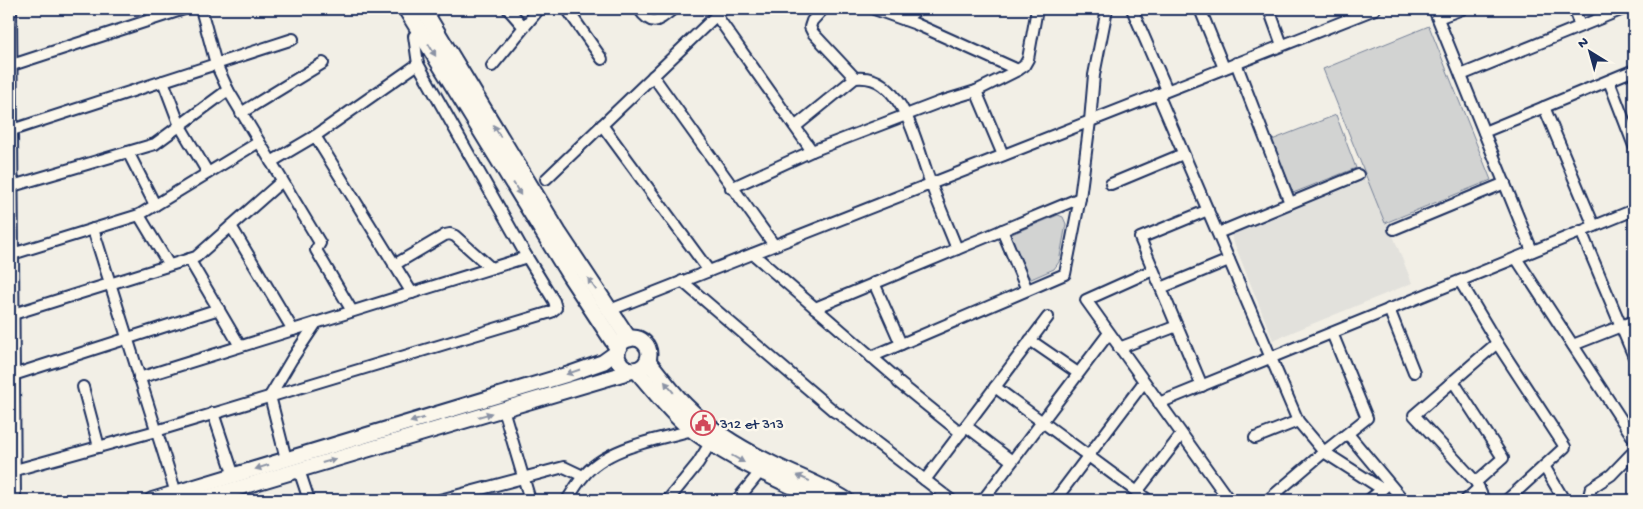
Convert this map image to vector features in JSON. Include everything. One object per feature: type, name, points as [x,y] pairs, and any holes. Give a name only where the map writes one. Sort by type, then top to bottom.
[{"type":"main road","points":[[406,9],[570,276],[621,347]]},
{"type":"main road","points":[[423,9],[558,232],[610,310],[621,347],[618,359],[621,365],[626,369],[634,371],[693,430],[760,472],[821,500]]},
{"type":"main road","points":[[621,347],[635,338],[646,344],[649,349],[648,361],[645,366],[634,371]]},
{"type":"main road","points":[[648,361],[687,408],[710,426],[744,449],[846,500]]},
{"type":"street","points":[[11,9],[11,376],[15,500]]},
{"type":"street","points":[[10,66],[184,9]]},
{"type":"street","points":[[201,9],[216,64],[228,90],[320,243],[316,250],[352,311]]},
{"type":"street","points":[[508,9],[523,26]]},
{"type":"street","points":[[492,66],[523,26],[540,9]]},
{"type":"street","points":[[566,9],[602,58]]},
{"type":"street","points":[[639,9],[649,20],[654,22],[659,21],[673,9]]},
{"type":"street","points":[[823,9],[810,27],[813,33],[854,78]]},
{"type":"street","points":[[874,9],[906,20],[1018,70]]},
{"type":"street","points":[[906,20],[917,9]]},
{"type":"street","points":[[732,188],[812,151],[976,91],[1018,70],[1024,66],[1028,59],[1036,9]]},
{"type":"street","points":[[872,357],[1064,274],[1080,198],[1095,67],[1107,9]]},
{"type":"street","points":[[1132,9],[1183,154],[1298,421],[1324,452],[1385,486],[1403,500]]},
{"type":"street","points":[[1200,9],[1224,68]]},
{"type":"street","points":[[1269,9],[1282,45]]},
{"type":"street","points":[[610,310],[1375,9]]},
{"type":"street","points":[[1462,9],[1436,14],[1532,251]]},
{"type":"street","points":[[1574,9],[1580,26]]},
{"type":"street","points":[[1461,75],[1623,9]]},
{"type":"street","points":[[546,179],[720,12],[812,151]]},
{"type":"street","points":[[15,470],[213,414],[552,312],[556,308],[554,301],[526,257],[418,64],[414,36],[420,31]]},
{"type":"street","points":[[10,130],[293,39]]},
{"type":"street","points":[[241,113],[323,63]]},
{"type":"street","points":[[1236,63],[1290,203]]},
{"type":"street","points":[[271,162],[315,136],[418,64]]},
{"type":"street","points":[[1484,132],[1634,70]]},
{"type":"street","points":[[652,76],[774,245]]},
{"type":"street","points":[[796,126],[854,78],[871,78],[883,85],[894,96],[907,115],[956,249]]},
{"type":"street","points":[[163,81],[180,126],[208,173]]},
{"type":"street","points":[[1609,81],[1633,139]]},
{"type":"street","points":[[11,187],[155,144],[228,90]]},
{"type":"street","points":[[976,91],[1003,155]]},
{"type":"street","points":[[1544,107],[1594,226]]},
{"type":"street","points":[[602,125],[709,271]]},
{"type":"street","points":[[315,136],[412,293]]},
{"type":"street","points":[[11,254],[139,215],[259,142]]},
{"type":"street","points":[[128,152],[155,205]]},
{"type":"street","points":[[1111,184],[1183,154]]},
{"type":"street","points":[[1218,233],[1358,175]]},
{"type":"street","points":[[11,314],[196,257],[282,181]]},
{"type":"street","points":[[1394,229],[1505,183]]},
{"type":"street","points":[[815,308],[1080,198]]},
{"type":"street","points":[[1202,386],[1140,238],[1208,210]]},
{"type":"street","points":[[1159,403],[1634,210]]},
{"type":"street","points":[[139,215],[169,265]]},
{"type":"street","points":[[231,226],[293,330]]},
{"type":"street","points":[[93,229],[176,493]]},
{"type":"street","points":[[1002,230],[1028,290]]},
{"type":"street","points":[[1581,231],[1634,357]]},
{"type":"street","points":[[394,265],[445,235],[450,234],[455,236],[491,268]]},
{"type":"street","points":[[752,254],[897,380],[963,429],[1012,461]]},
{"type":"street","points":[[139,378],[526,257]]},
{"type":"street","points":[[1516,258],[1634,438]]},
{"type":"street","points":[[189,259],[240,346]]},
{"type":"street","points":[[1161,288],[1229,260]]},
{"type":"street","points":[[1153,270],[1086,300],[1228,500]]},
{"type":"street","points":[[682,281],[837,413],[951,500]]},
{"type":"street","points":[[1460,281],[1497,343],[1565,447],[1507,500]]},
{"type":"street","points":[[874,283],[901,344]]},
{"type":"street","points":[[11,376],[219,309]]},
{"type":"street","points":[[1389,309],[1414,372]]},
{"type":"street","points":[[925,480],[1048,317]]},
{"type":"street","points":[[1573,345],[1634,321]]},
{"type":"street","points":[[286,459],[270,396],[292,358],[316,323]]},
{"type":"street","points":[[1119,348],[1177,326]]},
{"type":"street","points":[[983,500],[1109,332]]},
{"type":"street","points":[[1268,500],[1367,418],[1332,333]]},
{"type":"street","points":[[1030,340],[1078,373]]},
{"type":"street","points":[[1484,500],[1478,485],[1414,415],[1497,343]]},
{"type":"street","points":[[152,500],[569,374],[602,362],[621,347]]},
{"type":"street","points":[[198,500],[634,371]]},
{"type":"street","points":[[1452,381],[1502,458],[1466,500]]},
{"type":"street","points":[[1056,500],[1144,382]]},
{"type":"street","points":[[83,387],[99,447]]},
{"type":"street","points":[[995,387],[1148,500]]},
{"type":"street","points":[[503,410],[530,500]]},
{"type":"street","points":[[213,414],[234,476]]},
{"type":"street","points":[[1255,438],[1298,421]]},
{"type":"street","points":[[567,500],[582,476],[597,464],[618,452],[638,444],[693,430]]},
{"type":"street","points":[[1348,434],[1385,486]]},
{"type":"street","points":[[1138,492],[1182,435]]},
{"type":"street","points":[[668,500],[698,463],[711,442]]},
{"type":"street","points":[[1588,500],[1591,488],[1611,475],[1634,451]]},
{"type":"street","points":[[1544,466],[1564,500]]},
{"type":"street","points":[[440,500],[471,496],[522,477],[564,467],[582,476]]},
{"type":"street","points":[[299,470],[309,500]]},
{"type":"street","points":[[737,500],[760,472]]},
{"type":"street","points":[[1369,500],[1385,486]]},
{"type":"shaded area","points":[[1429,26],[1491,180],[1385,223],[1323,69]]},
{"type":"shaded area","points":[[1336,115],[1356,168],[1293,193],[1272,140]]},
{"type":"shaded area","points":[[1370,178],[1412,283],[1273,340],[1231,235]]},
{"type":"shaded area","points":[[1058,215],[1063,217],[1066,224],[1059,262],[1054,269],[1031,279],[1011,237],[1012,234]]},
{"type":"place","name":"312 et 313","points":[[703,423]]}]
